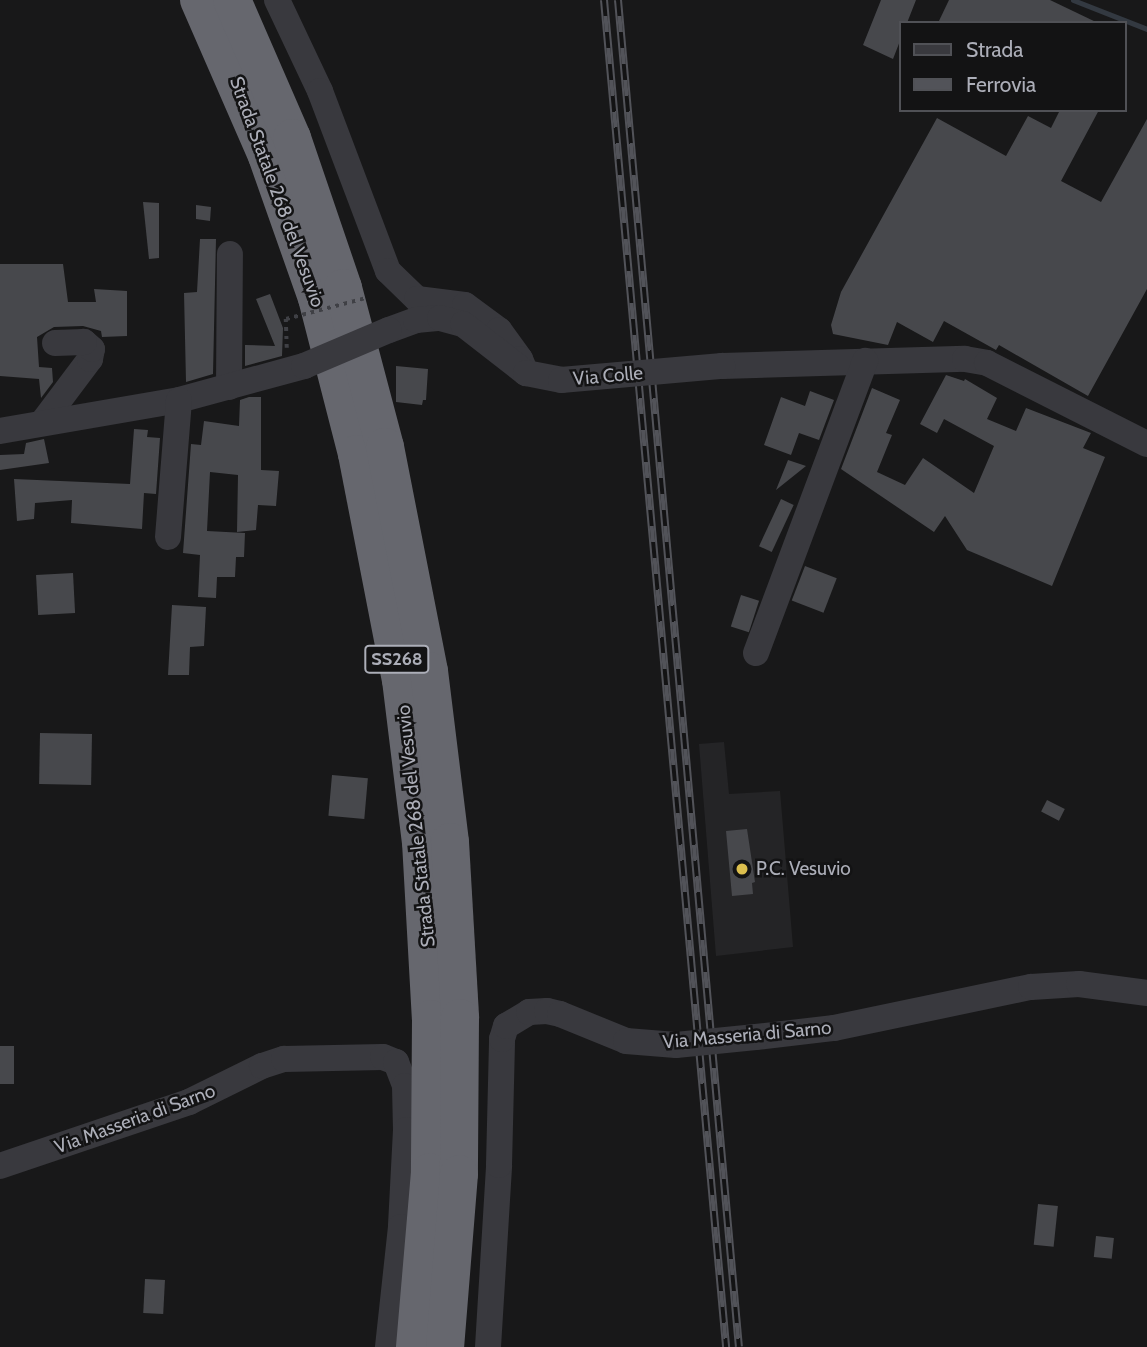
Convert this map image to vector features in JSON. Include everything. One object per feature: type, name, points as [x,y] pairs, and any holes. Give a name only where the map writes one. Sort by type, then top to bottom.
[{"type":"highway","name":"Strada Statale 268 del Vesuvio","points":[[200,0],[268,156],[317,298],[357,454],[401,680],[421,842],[431,1020],[430,1172],[415,1347]]},
{"type":"highway","name":"Strada Statale 268 del Vesuvio","points":[[232,0],[292,138],[343,288],[385,447],[429,671],[450,842],[460,1018],[459,1174],[445,1347]]},
{"type":"street","points":[[277,0],[320,91],[388,271],[417,299],[465,305],[499,330],[520,359],[526,373]]},
{"type":"street","points":[[229,387],[230,254]]},
{"type":"street","name":"Via Colle","points":[[0,431],[179,400],[296,369],[416,320],[440,318],[463,324],[526,373],[561,380],[722,366],[965,359],[987,363],[1147,444]]},
{"type":"street","points":[[42,423],[90,359],[92,349],[84,342],[55,343]]},
{"type":"street","points":[[756,653],[865,361]]},
{"type":"street","points":[[168,537],[179,400]]},
{"type":"street","name":"Via Masseria di Sarno","points":[[488,1347],[499,1165],[502,1039],[506,1026],[529,1012],[560,1014],[626,1041],[676,1045],[834,1028],[1031,987],[1079,984],[1147,993]]},
{"type":"street","name":"Via Masseria di Sarno","points":[[0,1166],[189,1102],[271,1062],[303,1057],[383,1057],[396,1062],[405,1086],[405,1130],[401,1227],[388,1347]]},
{"type":"path","points":[[296,369],[286,318],[366,298]]},
{"type":"shaded area","name":"P.C. Vesuvio","points":[[724,742],[729,794],[780,791],[793,947],[716,956],[699,744]]},
{"type":"building","points":[[881,0],[916,0],[908,21],[898,21],[898,46],[893,59],[863,45]]},
{"type":"building","points":[[949,0],[1050,0],[1094,21],[939,21]]},
{"type":"building","points":[[1059,112],[1098,112],[1061,181],[1101,202],[1147,119],[1147,289],[1088,396],[999,345],[996,350],[944,321],[933,342],[897,322],[888,345],[833,334],[831,325],[841,292],[937,118],[1006,156],[1028,116],[1051,128]]},
{"type":"building","points":[[143,202],[159,203],[159,258],[149,259]]},
{"type":"building","points":[[196,205],[211,207],[210,221],[196,219]]},
{"type":"building","points":[[200,239],[216,239],[213,374],[186,382],[184,293],[197,292]]},
{"type":"building","points":[[0,264],[63,264],[68,302],[96,302],[94,289],[127,291],[127,336],[102,337],[101,331],[83,326],[54,327],[37,337],[39,367],[52,368],[53,382],[41,398],[39,379],[0,376]]},
{"type":"building","points":[[270,294],[283,328],[282,356],[245,366],[245,345],[275,346],[256,299]]},
{"type":"building","points":[[396,366],[428,369],[426,400],[423,400],[422,405],[396,402]]},
{"type":"building","points":[[946,375],[964,381],[965,379],[997,398],[987,419],[1016,431],[1026,408],[1091,433],[1083,448],[1105,457],[1052,586],[967,550],[945,516],[934,532],[841,469],[872,388],[900,400],[886,433],[892,435],[877,472],[905,485],[923,458],[974,493],[994,446],[944,419],[937,433],[920,424]]},
{"type":"building","points":[[810,391],[834,400],[819,440],[799,433],[791,455],[764,445],[781,397],[805,406]]},
{"type":"building","points":[[261,397],[261,470],[279,471],[276,506],[258,505],[256,530],[237,532],[238,475],[210,472],[207,531],[245,533],[244,557],[236,557],[235,577],[217,577],[216,598],[198,597],[200,555],[183,553],[191,444],[201,445],[204,421],[239,426],[240,400]]},
{"type":"building","points":[[134,429],[148,430],[147,437],[160,438],[156,494],[144,493],[142,529],[71,523],[72,500],[35,503],[34,519],[17,521],[14,479],[130,484]]},
{"type":"building","points":[[44,439],[49,463],[0,470],[0,455],[24,454],[26,443]]},
{"type":"building","points":[[788,460],[806,466],[776,490]]},
{"type":"building","points":[[781,499],[794,505],[772,552],[759,546]]},
{"type":"building","points":[[805,566],[837,578],[823,613],[792,601]]},
{"type":"building","points":[[73,573],[75,613],[38,615],[36,575]]},
{"type":"building","points":[[741,595],[759,601],[749,632],[731,626]]},
{"type":"building","points":[[172,605],[206,607],[204,646],[190,647],[189,675],[168,675]]},
{"type":"building","points":[[40,733],[92,734],[91,785],[39,784]]},
{"type":"building","points":[[332,775],[368,778],[364,819],[328,816]]},
{"type":"building","points":[[1047,800],[1065,809],[1059,821],[1041,812]]},
{"type":"building","name":"P.C. Vesuvio","points":[[747,829],[755,882],[752,883],[753,894],[732,896],[726,831]]},
{"type":"building","points":[[0,1046],[14,1046],[14,1084],[0,1084]]},
{"type":"building","points":[[1038,1204],[1058,1206],[1054,1247],[1034,1245]]},
{"type":"building","points":[[1096,1236],[1114,1238],[1112,1259],[1094,1257]]},
{"type":"building","points":[[145,1279],[165,1280],[163,1314],[143,1313]]},
{"type":"waterway","points":[[1073,0],[1147,29]]},
{"type":"railway","points":[[604,0],[726,1347]]},
{"type":"railway","points":[[618,0],[739,1347]]},
{"type":"place","name":"P.C. Vesuvio","points":[[742,869]]}]
